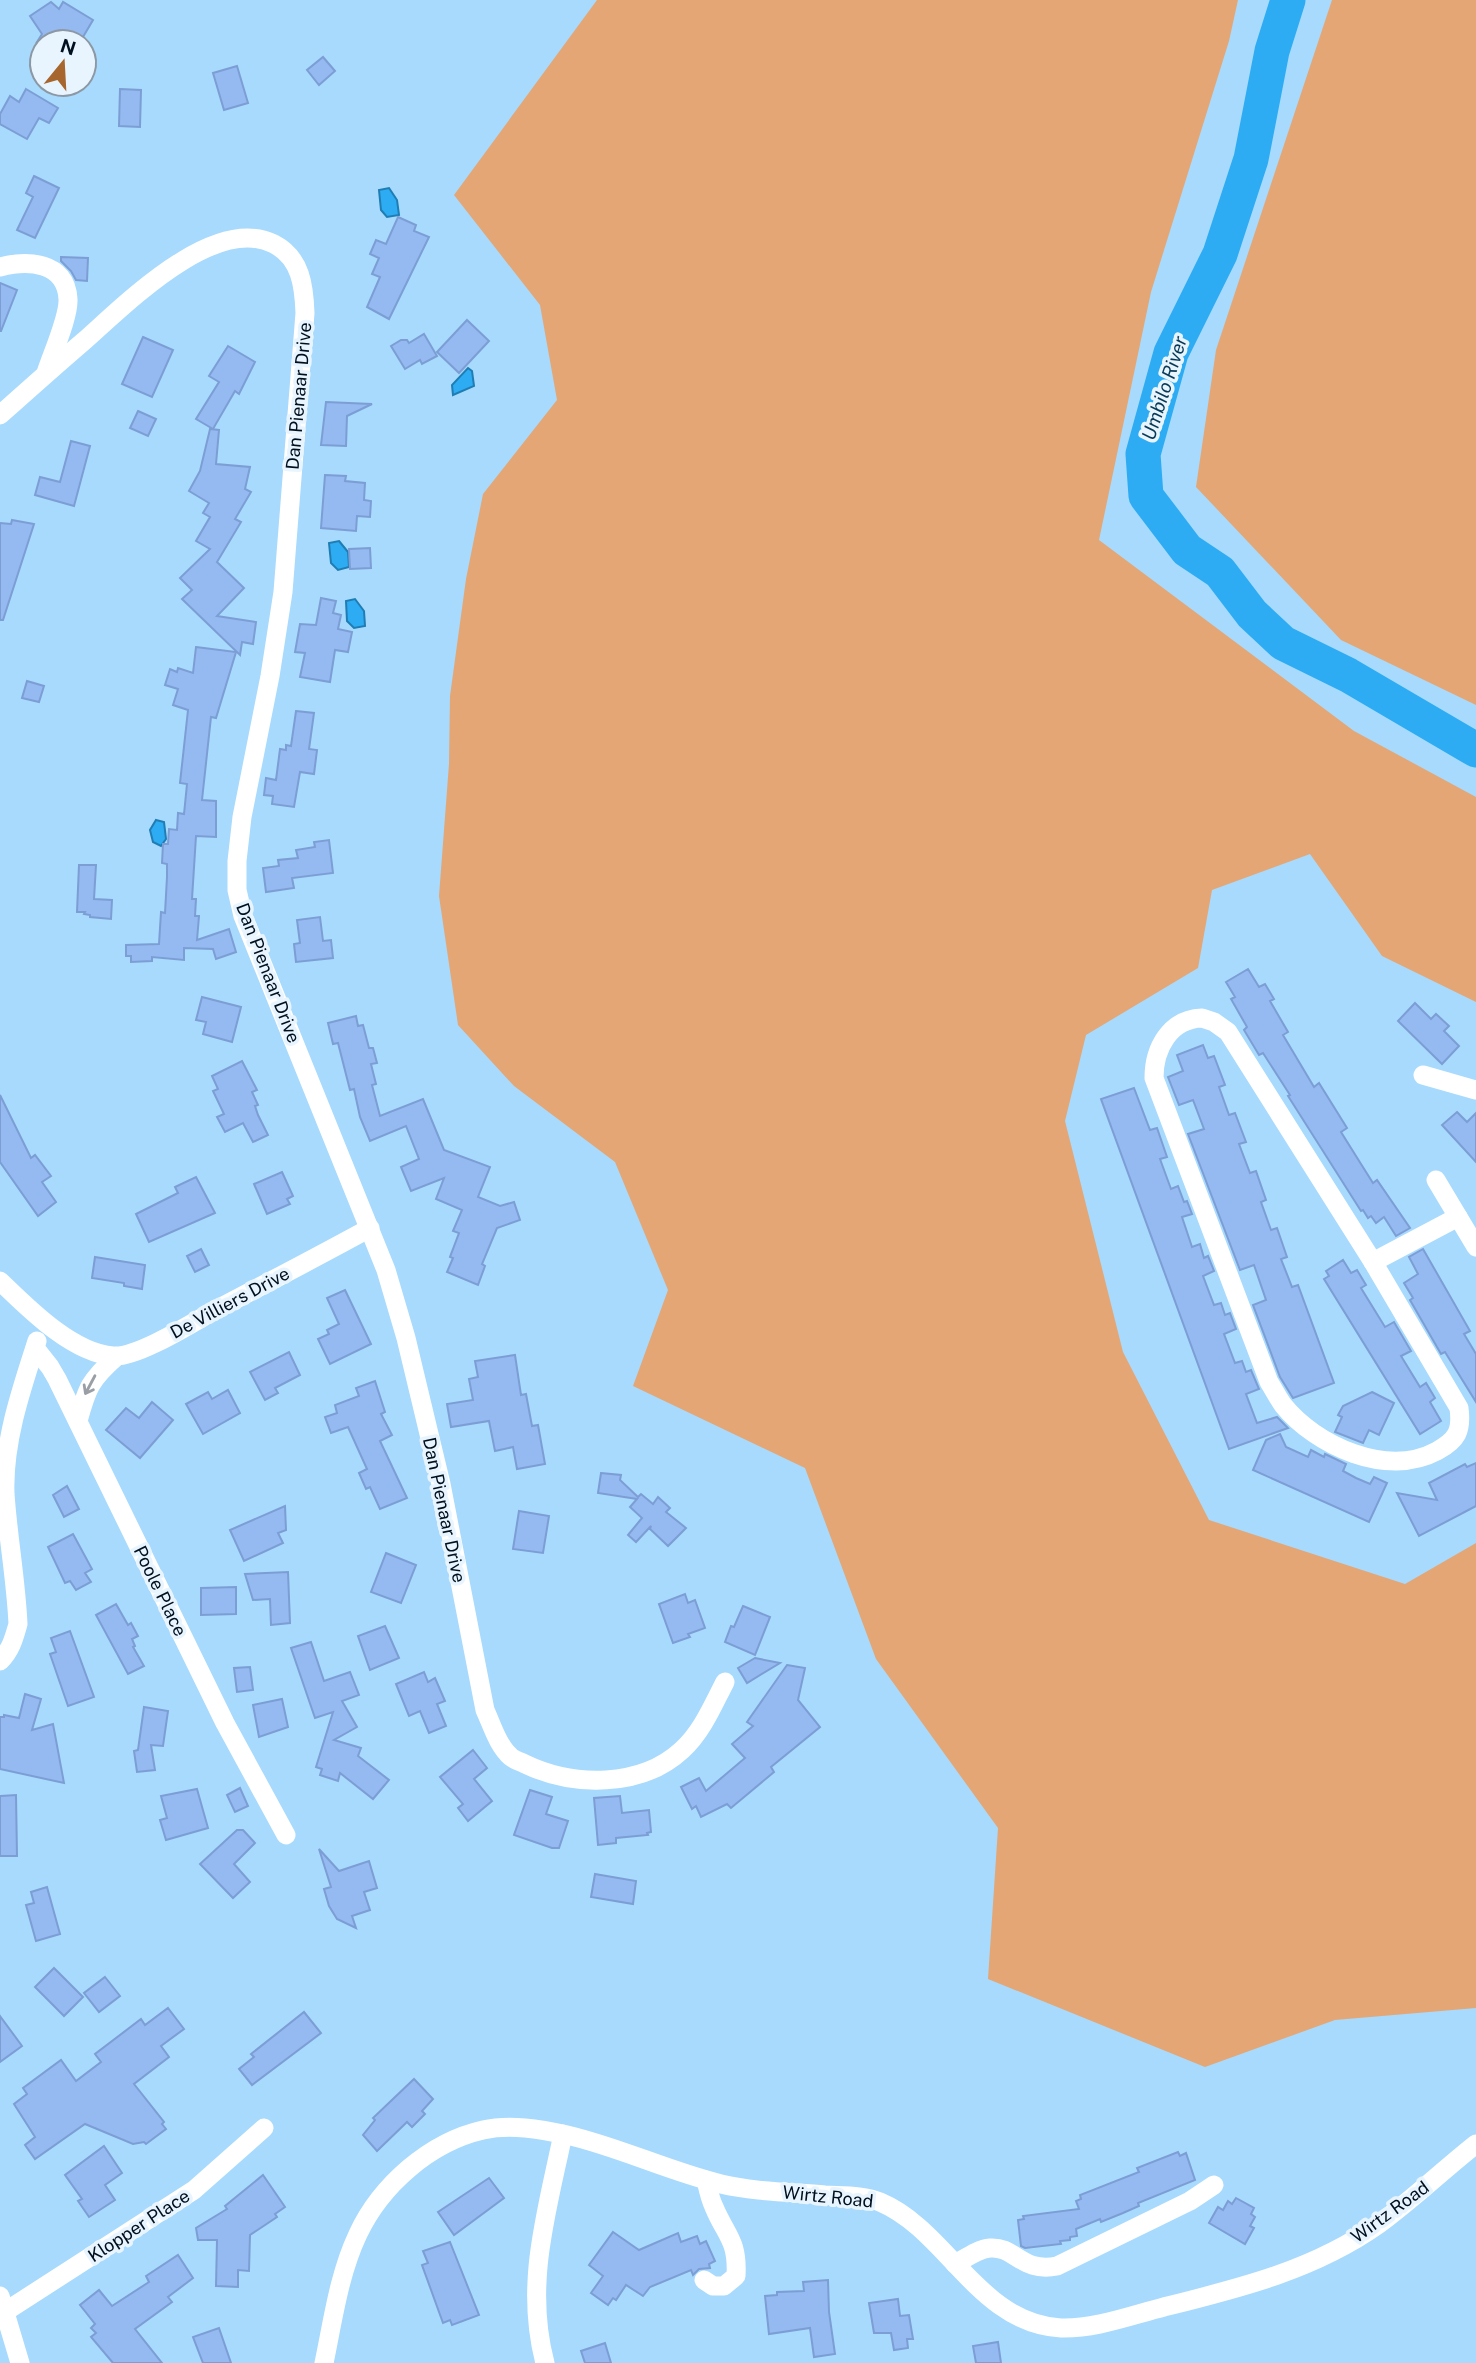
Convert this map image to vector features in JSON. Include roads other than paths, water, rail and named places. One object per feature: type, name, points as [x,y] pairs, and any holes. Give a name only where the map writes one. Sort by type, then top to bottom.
[{"type":"street","name":"Dan Pienaar Drive","points":[[0,415],[142,289],[190,257],[214,245],[242,237],[267,241],[284,249],[297,265],[304,289],[305,313],[283,592],[270,676],[242,817],[237,890],[243,916],[386,1270],[409,1351],[440,1484],[485,1710],[497,1738],[511,1757],[563,1778],[623,1778],[654,1768],[682,1750],[701,1727],[725,1682]]},
{"type":"street","points":[[0,267],[27,262],[38,263],[46,266],[62,282],[68,298],[66,313],[46,374]]},
{"type":"street","points":[[1202,1018],[1214,1022],[1228,1032],[1373,1262],[1459,1408],[1461,1426],[1454,1438],[1427,1456],[1406,1461],[1379,1461],[1354,1454],[1304,1425],[1284,1406],[1269,1382],[1154,1078],[1154,1062],[1158,1049],[1182,1021],[1202,1018]]},
{"type":"street","points":[[1423,1075],[1476,1090]]},
{"type":"street","points":[[1436,1181],[1476,1247]]},
{"type":"street","points":[[1373,1262],[1458,1217]]},
{"type":"street","name":"De Villiers Drive","points":[[116,1357],[156,1342],[370,1228]]},
{"type":"street","points":[[0,1281],[44,1320],[85,1349],[116,1357]]},
{"type":"street","points":[[0,1661],[7,1654],[18,1624],[5,1494],[9,1438],[44,1320]]},
{"type":"street","name":"Poole Place","points":[[35,1348],[50,1367],[225,1723],[286,1835]]},
{"type":"street","points":[[78,1422],[86,1390],[96,1375],[116,1357]]},
{"type":"street","name":"Klopper Place","points":[[2,2307],[194,2190],[264,2128]]},
{"type":"street","name":"Wirtz Road","points":[[324,2363],[344,2270],[358,2233],[393,2183],[418,2162],[452,2141],[485,2130],[525,2128],[563,2134],[706,2180],[748,2190],[853,2196],[878,2201],[915,2226],[988,2297],[1012,2314],[1039,2324],[1061,2328],[1119,2318],[1254,2285],[1312,2261],[1375,2226],[1416,2197],[1476,2144]]},
{"type":"street","points":[[545,2363],[535,2312],[536,2274],[563,2134]]},
{"type":"street","points":[[704,2280],[713,2286],[723,2286],[736,2276],[737,2258],[732,2239],[714,2208],[706,2180]]},
{"type":"street","points":[[955,2264],[988,2248],[1008,2252],[1033,2267],[1044,2269],[1057,2266],[1190,2201],[1214,2185]]},
{"type":"street","points":[[2,2307],[20,2363]]},
{"type":"water","points":[[389,188],[397,200],[399,215],[387,217],[381,210],[379,190]]},
{"type":"water","points":[[468,368],[472,371],[474,386],[453,395],[452,385]]},
{"type":"water","points":[[339,541],[348,552],[349,567],[338,570],[331,563],[329,543]]},
{"type":"water","points":[[355,599],[364,611],[365,626],[354,628],[347,621],[346,601]]},
{"type":"water","points":[[156,820],[164,822],[166,839],[161,846],[153,842],[150,830]]},
{"type":"waterway","name":"Umbilo River","points":[[1288,0],[1272,51],[1251,159],[1220,254],[1171,353],[1143,454],[1146,496],[1187,550],[1220,572],[1252,614],[1283,643],[1348,675],[1476,750]]}]
